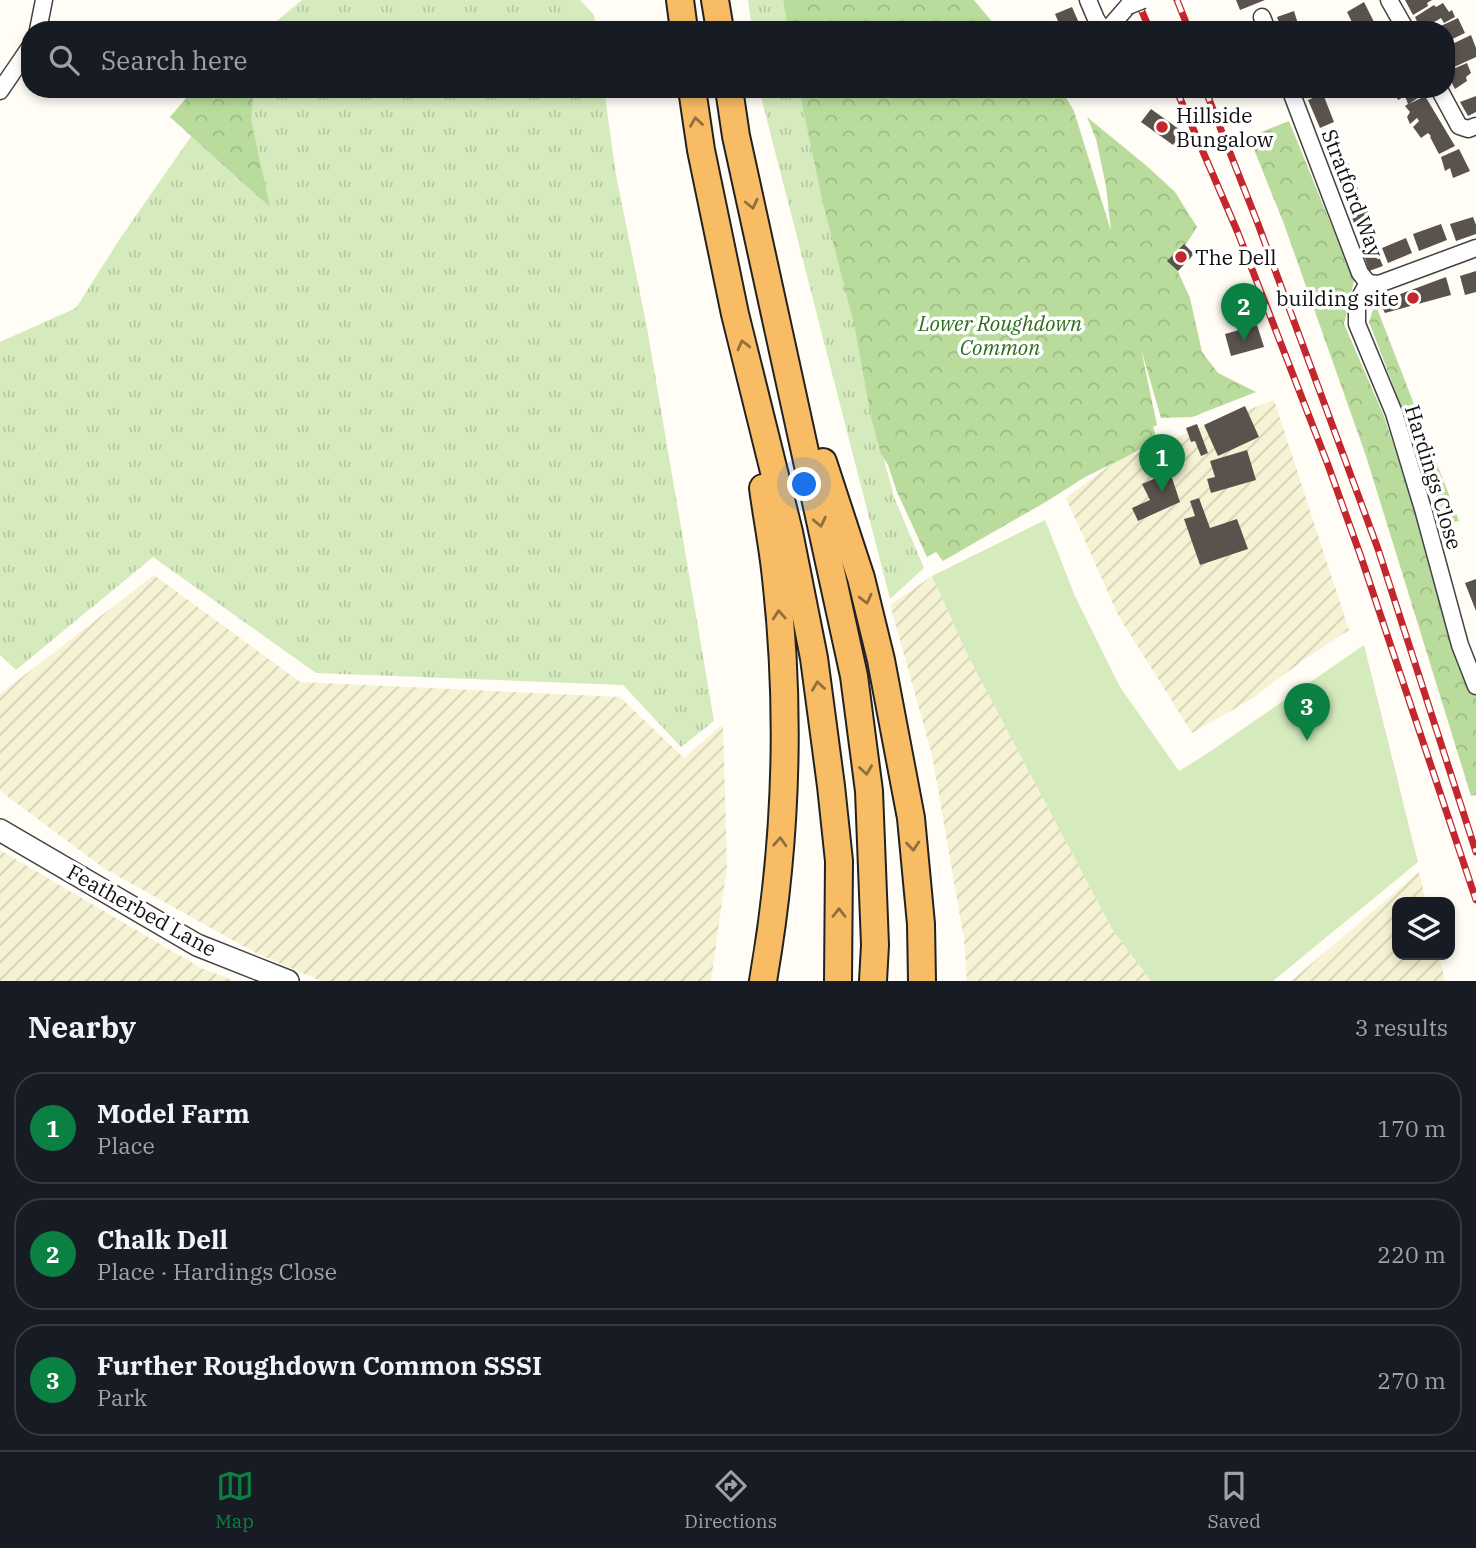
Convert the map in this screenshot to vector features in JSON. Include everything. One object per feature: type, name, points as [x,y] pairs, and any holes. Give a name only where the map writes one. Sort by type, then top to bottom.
[{"type":"highway","points":[[680,0],[683,21]]},
{"type":"highway","points":[[715,0],[718,21]]},
{"type":"highway","points":[[693,98],[705,174],[735,314],[789,532],[814,658],[839,861],[838,981]]},
{"type":"highway","points":[[730,98],[736,136],[854,676],[869,791],[873,981]]},
{"type":"highway","points":[[788,373],[809,414],[861,578],[881,660],[911,818],[922,981]]},
{"type":"highway","points":[[753,385],[755,440],[776,578],[784,685],[779,869],[763,981]]},
{"type":"street","points":[[40,21],[44,0]]},
{"type":"street","points":[[1088,0],[1098,21]]},
{"type":"street","points":[[1389,0],[1401,21]]},
{"type":"street","points":[[1115,21],[1136,3]]},
{"type":"street","points":[[0,91],[21,60]]},
{"type":"street","name":"Stratford Way","points":[[1293,98],[1360,273],[1368,283],[1378,284],[1476,248]]},
{"type":"street","points":[[1444,98],[1459,126],[1472,128]]},
{"type":"street","name":"Hardings Close","points":[[1368,283],[1357,302],[1357,324],[1394,413],[1460,645],[1476,686]]},
{"type":"street","points":[[1460,645],[1476,639]]},
{"type":"street","name":"Featherbed Lane","points":[[0,831],[197,945],[288,981]]},
{"type":"shaded area","points":[[1274,400],[1349,630],[1253,698],[1192,733],[1118,615],[1066,498],[1116,461]]},
{"type":"shaded area","points":[[154,575],[300,682],[620,697],[684,758],[723,724],[727,866],[711,981],[321,981],[256,953],[105,869],[0,791],[0,694]]},
{"type":"shaded area","points":[[932,576],[969,658],[1112,929],[1151,981],[967,981],[964,939],[932,755],[890,605]]},
{"type":"shaded area","points":[[0,850],[201,968],[235,981],[0,981]]},
{"type":"shaded area","points":[[1419,872],[1425,897],[1392,897],[1392,960],[1440,960],[1445,981],[1291,981]]},
{"type":"green space","points":[[302,0],[580,0],[594,15],[595,21],[277,21]]},
{"type":"green space","points":[[748,0],[783,0],[786,21],[751,21]]},
{"type":"green space","points":[[783,0],[974,0],[992,21],[786,21]]},
{"type":"green space","points":[[186,98],[253,98],[251,120],[270,207],[170,117]]},
{"type":"green space","points":[[218,98],[605,98],[616,175],[647,328],[714,721],[681,747],[623,685],[316,673],[153,557],[16,670],[0,655],[0,342],[76,308],[119,240]]},
{"type":"green space","points":[[761,98],[804,98],[837,229],[874,422],[894,497],[924,568],[890,599]]},
{"type":"green space","name":"Lower Roughdown Common","points":[[801,98],[1066,98],[1074,111],[1111,231],[1106,186],[1096,139],[1087,117],[1175,192],[1197,227],[1174,263],[1190,298],[1202,352],[1218,373],[1256,392],[1192,417],[1161,418],[1141,349],[1157,425],[1153,427],[1157,439],[1085,477],[943,561],[936,552],[927,557],[881,454],[871,417],[855,328],[822,199]]},
{"type":"green space","points":[[1289,121],[1354,281],[1344,324],[1384,416],[1476,694],[1476,795],[1471,796],[1366,456],[1284,224],[1249,137]]},
{"type":"green space","points":[[1375,303],[1459,521],[1446,524],[1369,322]]},
{"type":"green space","points":[[1045,520],[1075,596],[1120,687],[1179,771],[1364,645],[1418,862],[1273,981],[1151,981],[1112,929],[969,658],[932,576]]},
{"type":"building","points":[[1236,0],[1265,0],[1240,10]]},
{"type":"building","points":[[1405,0],[1432,0],[1427,3],[1428,6],[1413,15]]},
{"type":"building","points":[[1364,2],[1374,21],[1352,21],[1347,12]]},
{"type":"building","points":[[1443,3],[1449,12],[1452,10],[1455,17],[1448,21],[1441,18],[1436,21],[1417,21],[1415,17],[1434,5],[1436,7]]},
{"type":"building","points":[[1072,7],[1078,21],[1058,21],[1055,14]]},
{"type":"building","points":[[1294,11],[1297,21],[1279,21],[1277,17]]},
{"type":"building","points":[[1458,18],[1465,33],[1455,38],[1455,21],[1452,21]]},
{"type":"building","points":[[1471,35],[1476,57],[1455,67],[1455,43]]},
{"type":"building","points":[[1467,63],[1471,73],[1466,77],[1467,81],[1455,89],[1455,68]]},
{"type":"building","points":[[1476,96],[1476,112],[1468,116],[1460,102]]},
{"type":"building","points":[[1325,98],[1334,122],[1320,128],[1308,100]]},
{"type":"building","points":[[1406,98],[1418,98],[1409,104],[1426,98],[1455,146],[1439,154],[1428,133],[1421,138],[1413,127],[1419,121],[1417,118],[1410,124],[1407,117],[1410,112],[1405,106],[1408,104]]},
{"type":"building","name":"Hillside Bungalow","points":[[1151,109],[1183,132],[1173,145],[1141,122]]},
{"type":"building","points":[[1337,134],[1347,162],[1334,166],[1322,138]]},
{"type":"building","points":[[1459,149],[1470,171],[1453,178],[1450,168],[1445,171],[1441,157]]},
{"type":"building","points":[[1348,163],[1358,189],[1343,194],[1334,167]]},
{"type":"building","points":[[1365,204],[1373,226],[1358,233],[1349,210]]},
{"type":"building","points":[[1473,217],[1476,234],[1456,241],[1450,224]]},
{"type":"building","points":[[1441,224],[1447,240],[1419,251],[1413,234]]},
{"type":"building","points":[[1406,238],[1412,253],[1388,263],[1382,248]]},
{"type":"building","name":"The Dell","points":[[1184,244],[1194,254],[1178,271],[1167,261]]},
{"type":"building","points":[[1376,250],[1383,266],[1369,271],[1364,255]]},
{"type":"building","points":[[1476,271],[1476,292],[1465,295],[1460,276]]},
{"type":"building","name":"building site","points":[[1446,277],[1451,295],[1385,313],[1379,302]]},
{"type":"building","points":[[1257,325],[1264,347],[1231,356],[1225,334]]},
{"type":"building","points":[[1245,406],[1259,437],[1218,456],[1204,425]]},
{"type":"building","points":[[1197,424],[1208,453],[1201,456],[1195,441],[1191,442],[1186,428]]},
{"type":"building","points":[[1247,450],[1256,480],[1211,493],[1207,479],[1215,477],[1210,461]]},
{"type":"building","points":[[1170,472],[1180,502],[1138,521],[1132,508],[1150,500],[1142,484]]},
{"type":"building","points":[[1199,498],[1210,528],[1237,519],[1248,549],[1200,565],[1184,519],[1195,516],[1190,501]]},
{"type":"building","points":[[1476,579],[1476,611],[1465,583]]},
{"type":"railway","points":[[1137,0],[1146,21]]},
{"type":"railway","points":[[1177,0],[1185,21]]},
{"type":"railway","points":[[1180,98],[1238,233],[1328,465],[1476,900]]},
{"type":"railway","points":[[1209,98],[1378,549],[1476,852]]},
{"type":"place","name":"Hillside Bungalow","points":[[1162,127]]},
{"type":"place","name":"The Dell","points":[[1181,257]]},
{"type":"place","name":"building site","points":[[1413,298]]},
{"type":"place","name":"Chalk Dell","points":[[1244,341]]},
{"type":"place","name":"Model Farm","points":[[1162,492]]},
{"type":"place","name":"Further Roughdown Common SSSI","points":[[1307,741]]}]
